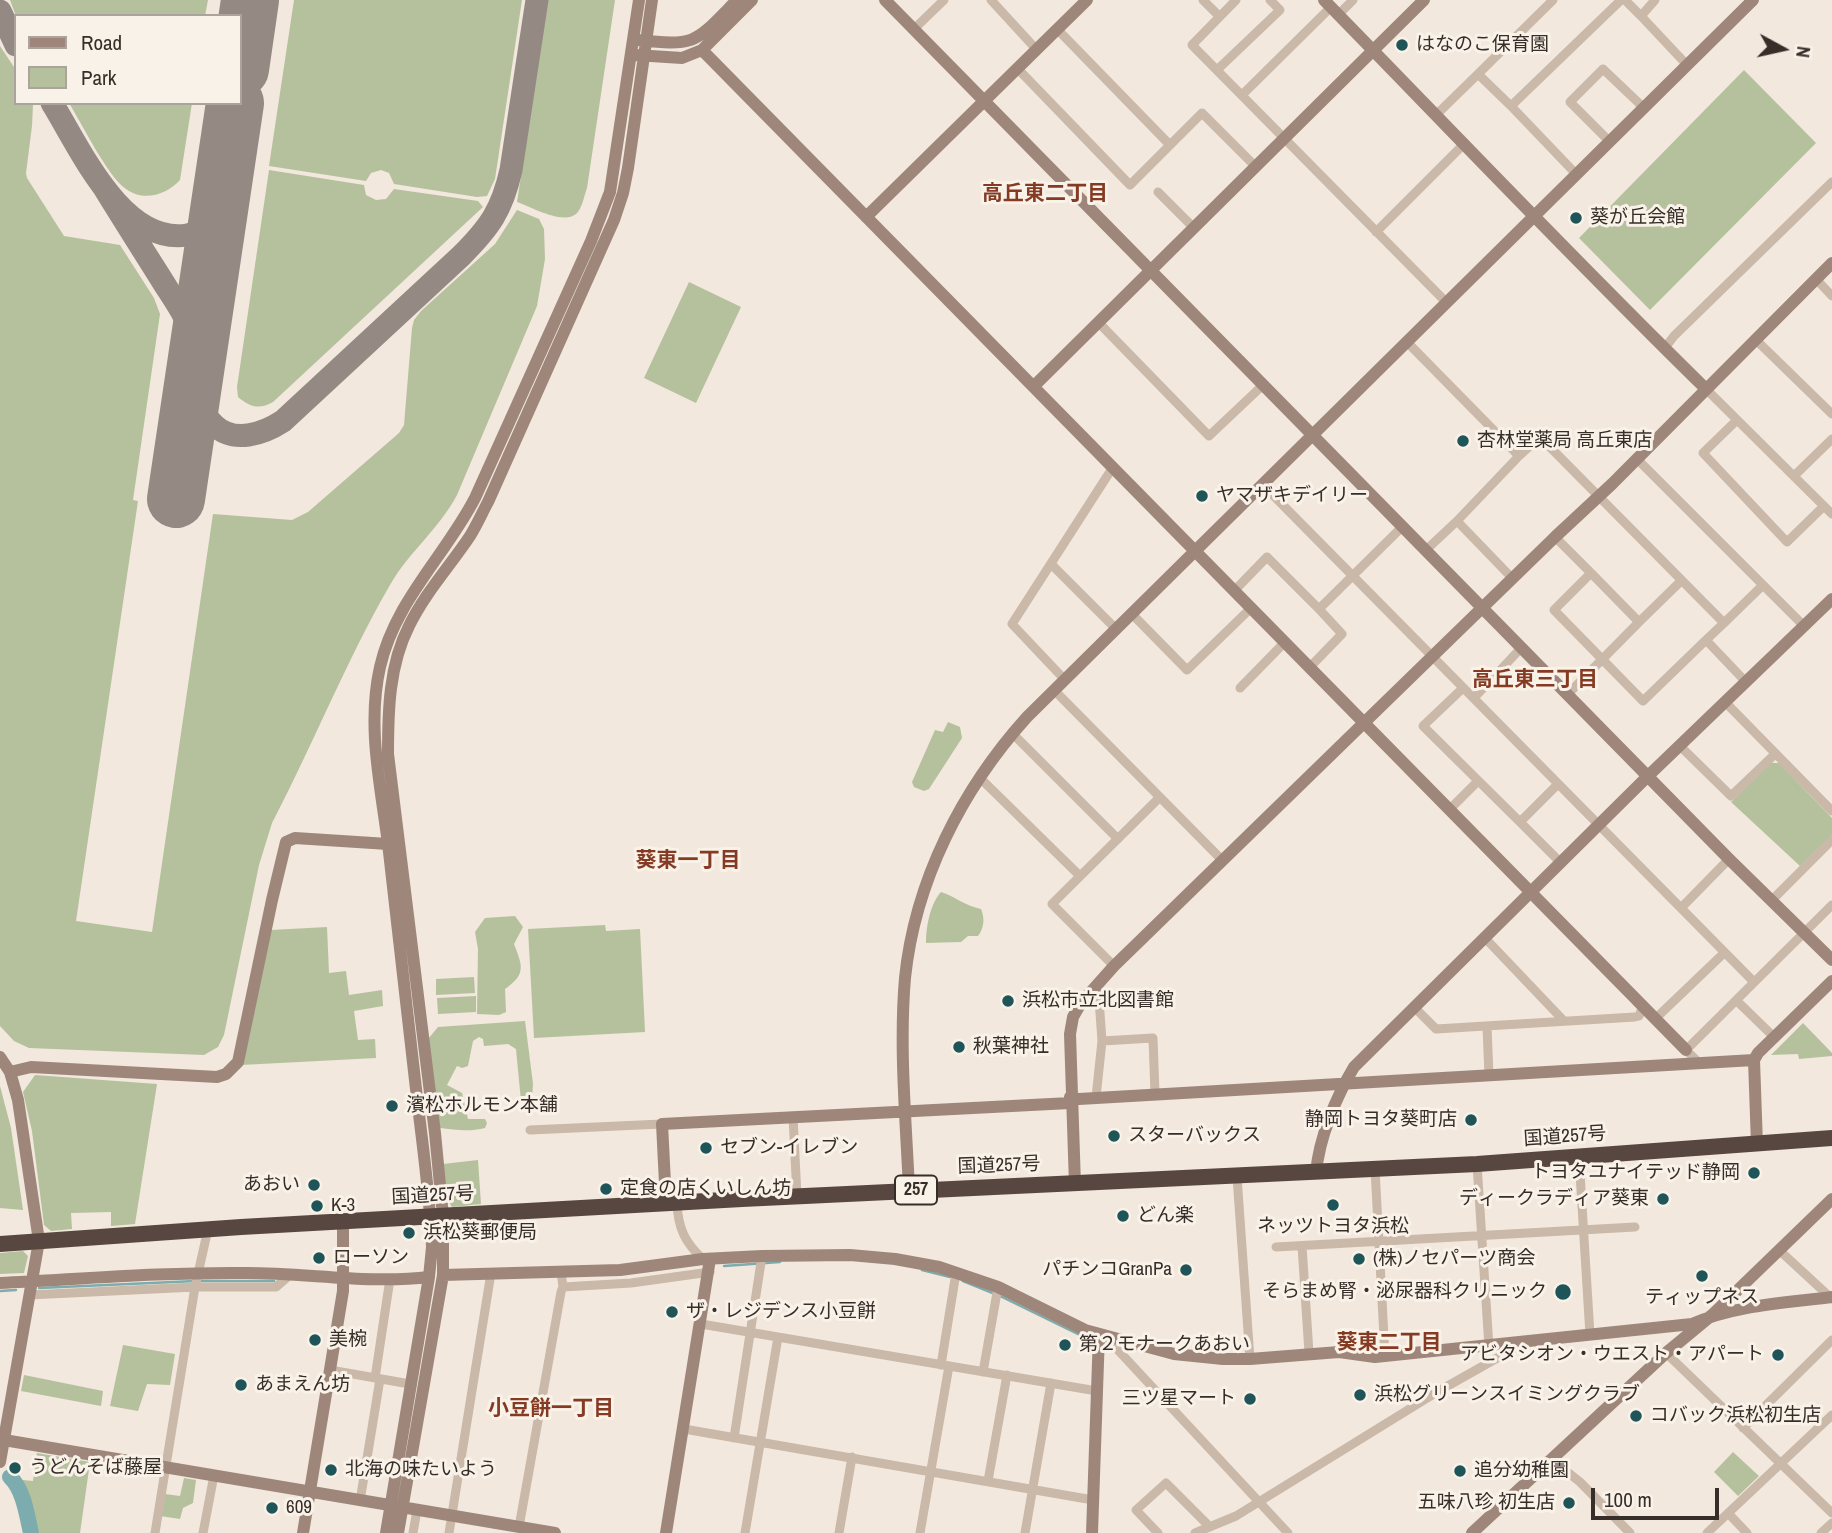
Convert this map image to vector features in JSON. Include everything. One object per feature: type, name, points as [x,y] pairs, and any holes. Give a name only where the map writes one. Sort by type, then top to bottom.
[{"type":"highway","name":"国道257号","points":[[0,1244],[208,1229],[797,1196],[1478,1164],[1832,1138]]},
{"type":"street","points":[[386,1533],[396,1507],[443,1275],[394,842],[376,760],[374,718],[380,668],[394,625],[410,595],[460,527],[475,498],[591,241],[610,192],[637,56],[639,0]]},
{"type":"street","points":[[639,40],[652,0]]},
{"type":"street","points":[[639,40],[676,44],[688,42],[703,35],[735,2],[741,0]]},
{"type":"street","points":[[637,56],[682,58],[702,50],[752,0]]},
{"type":"street","points":[[885,0],[1728,859],[1832,960]]},
{"type":"street","points":[[914,29],[944,0]]},
{"type":"street","points":[[991,0],[1037,49]]},
{"type":"street","points":[[1203,0],[1219,16]]},
{"type":"street","points":[[1236,0],[1192,45],[1447,303]]},
{"type":"street","points":[[1217,70],[1280,10],[1270,0]]},
{"type":"street","points":[[1242,95],[1331,7],[1353,0]]},
{"type":"street","points":[[1034,386],[1424,0]]},
{"type":"street","points":[[1511,106],[1623,0],[1687,65]]},
{"type":"street","points":[[1641,16],[1656,0]]},
{"type":"street","points":[[909,1190],[905,1111],[905,976],[914,929],[934,863],[979,777],[1012,733],[1054,690],[1753,0]]},
{"type":"street","points":[[866,217],[1086,1]]},
{"type":"street","points":[[1436,115],[1548,2]]},
{"type":"street","points":[[1331,7],[1536,216],[1593,278],[1830,511],[1787,542],[1703,453],[1737,420]]},
{"type":"street","points":[[1057,29],[1169,144]]},
{"type":"street","points":[[702,50],[1699,1063]]},
{"type":"street","points":[[1017,68],[1130,185],[1202,113],[1255,166]]},
{"type":"street","points":[[1610,142],[1570,102],[1603,69],[1644,108]]},
{"type":"street","points":[[1478,74],[1577,175]]},
{"type":"street","points":[[1376,232],[1465,143]]},
{"type":"street","points":[[1664,349],[1674,336],[1832,182]]},
{"type":"street","points":[[1158,192],[1193,228]]},
{"type":"street","points":[[1075,1185],[1070,1100],[1070,1034],[1073,1017],[1081,1003],[1114,966],[1512,578],[1598,498],[1832,263]]},
{"type":"street","points":[[1816,279],[1832,296]]},
{"type":"street","points":[[1098,322],[1209,436],[1262,385]]},
{"type":"street","points":[[1755,339],[1831,411]]},
{"type":"street","points":[[1407,342],[1519,456]]},
{"type":"street","points":[[1426,550],[1540,437],[1724,623]]},
{"type":"street","points":[[1794,476],[1832,439]]},
{"type":"street","points":[[1636,458],[1804,626]]},
{"type":"street","points":[[1065,680],[1012,624],[1113,467]]},
{"type":"street","points":[[1262,484],[1754,982]]},
{"type":"street","points":[[1457,521],[1512,578]]},
{"type":"street","points":[[1319,609],[1402,527]]},
{"type":"street","points":[[1555,537],[1639,622]]},
{"type":"street","points":[[1234,591],[1267,557],[1319,609],[1342,634],[1309,668]]},
{"type":"street","points":[[1051,564],[1116,629]]},
{"type":"street","points":[[1591,573],[1554,610],[1643,701],[1763,585]]},
{"type":"street","points":[[1568,694],[1681,581]]},
{"type":"street","points":[[1316,1173],[1317,1159],[1344,1083],[1354,1067],[1648,776],[1726,703],[1745,681],[1832,599]]},
{"type":"street","points":[[1131,613],[1187,670],[1251,608]]},
{"type":"street","points":[[1706,640],[1745,681]]},
{"type":"street","points":[[1240,688],[1284,643]]},
{"type":"street","points":[[1474,698],[1522,647]]},
{"type":"street","points":[[1463,688],[1423,726],[1561,863]]},
{"type":"street","points":[[1054,690],[1223,861]]},
{"type":"street","points":[[1726,703],[1832,811]]},
{"type":"street","points":[[1012,733],[1118,839]]},
{"type":"street","points":[[1681,747],[1731,796],[1774,754]]},
{"type":"street","points":[[979,777],[1080,876]]},
{"type":"street","points":[[1449,810],[1478,781]]},
{"type":"street","points":[[1520,822],[1558,784]]},
{"type":"street","points":[[1114,966],[1052,904],[1159,798]]},
{"type":"street","points":[[10,1072],[31,1067],[217,1077],[226,1074],[238,1062],[286,842],[295,838],[394,842]]},
{"type":"street","points":[[1772,900],[1832,840]]},
{"type":"street","points":[[1681,908],[1728,859]]},
{"type":"street","points":[[1686,1050],[1832,905]]},
{"type":"street","points":[[1485,938],[1564,1021]]},
{"type":"street","points":[[1655,1019],[1724,953]]},
{"type":"street","points":[[1097,1097],[1102,1041],[1098,985]]},
{"type":"street","points":[[1757,1145],[1754,1060],[1774,1037],[1830,986]]},
{"type":"street","points":[[1737,1001],[1774,1037]]},
{"type":"street","points":[[1415,1008],[1436,1029],[1635,1017],[1639,1016],[1643,1006]]},
{"type":"street","points":[[1487,1026],[1489,1076]]},
{"type":"street","points":[[1102,1041],[1153,1038],[1155,1094]]},
{"type":"street","points":[[0,1057],[10,1072],[18,1100],[39,1241],[0,1462]]},
{"type":"street","points":[[530,1130],[905,1111],[1097,1097],[1754,1060]]},
{"type":"street","points":[[793,1117],[797,1196]]},
{"type":"street","points":[[662,1124],[671,1203],[682,1234],[691,1248],[707,1259],[710,1272],[666,1533]]},
{"type":"street","points":[[1579,1157],[1590,1335]]},
{"type":"street","points":[[1478,1164],[1489,1347]]},
{"type":"street","points":[[1375,1169],[1385,1356]]},
{"type":"street","points":[[1237,1177],[1250,1359]]},
{"type":"street","points":[[1477,1531],[1551,1459],[1712,1315],[1832,1199]]},
{"type":"street","points":[[398,1533],[396,1507],[410,1384],[437,1217]]},
{"type":"street","points":[[303,1533],[343,1279],[343,1221]]},
{"type":"street","points":[[1276,1247],[1635,1227]]},
{"type":"street","points":[[155,1533],[195,1287],[208,1229]]},
{"type":"street","points":[[1302,1245],[1309,1353]]},
{"type":"street","points":[[1779,1250],[1832,1298]]},
{"type":"street","points":[[443,1275],[620,1270],[707,1259],[762,1261],[850,1255],[895,1259],[939,1267],[956,1277],[1099,1334],[1174,1354],[1223,1359],[1339,1352],[1374,1357],[1489,1347],[1692,1324],[1712,1315],[1832,1298]]},
{"type":"street","points":[[734,1438],[762,1261]]},
{"type":"street","points":[[519,1527],[563,1287],[561,1272]]},
{"type":"street","points":[[563,1287],[631,1283],[710,1272]]},
{"type":"street","points":[[0,1283],[199,1273],[291,1274],[343,1279],[429,1277]]},
{"type":"street","points":[[449,1533],[491,1273]]},
{"type":"street","points":[[29,1295],[195,1287],[276,1287],[291,1274]]},
{"type":"street","points":[[920,1533],[931,1471],[956,1277]]},
{"type":"street","points":[[360,1501],[390,1279]]},
{"type":"street","points":[[983,1372],[997,1292]]},
{"type":"street","points":[[701,1324],[1097,1391]]},
{"type":"street","points":[[1091,1533],[1099,1334]]},
{"type":"street","points":[[1099,1334],[1116,1348],[1288,1533]]},
{"type":"street","points":[[745,1533],[778,1337]]},
{"type":"street","points":[[1743,1428],[1832,1340]]},
{"type":"street","points":[[1195,1533],[1236,1516],[1437,1392],[1523,1343]]},
{"type":"street","points":[[1667,1353],[1832,1513]]},
{"type":"street","points":[[330,1370],[410,1384]]},
{"type":"street","points":[[988,1481],[1007,1376]]},
{"type":"street","points":[[1025,1533],[1051,1383]]},
{"type":"street","points":[[1707,1533],[1832,1415]]},
{"type":"street","points":[[684,1429],[1093,1500]]},
{"type":"street","points":[[4,1440],[555,1533]]},
{"type":"street","points":[[839,1533],[852,1457]]},
{"type":"street","points":[[1551,1459],[1580,1482],[1630,1533]]},
{"type":"street","points":[[203,1533],[214,1475]]},
{"type":"street","points":[[1158,1533],[1136,1510],[1166,1483],[1210,1527]]},
{"type":"street","points":[[413,1533],[417,1510]]},
{"type":"street","points":[[1728,1513],[1747,1533]]},
{"type":"street","points":[[1821,1533],[1832,1523]]},
{"type":"green space","points":[[10,0],[208,0],[205,14],[15,14]]},
{"type":"green space","points":[[294,0],[522,0],[495,179],[487,196],[477,197],[394,184],[389,173],[381,170],[371,173],[366,181],[269,166]]},
{"type":"green space","points":[[548,0],[615,0],[587,188],[578,212],[570,217],[547,214],[517,202]]},
{"type":"green space","points":[[0,46],[14,67],[14,105],[33,105],[27,178],[64,236],[120,245],[154,298],[160,314],[133,500],[138,501],[76,921],[152,932],[213,514],[292,520],[308,512],[399,433],[404,425],[414,320],[495,244],[517,210],[539,219],[544,229],[545,259],[537,306],[457,495],[442,519],[390,585],[272,823],[259,865],[224,1035],[218,1047],[204,1055],[29,1048],[14,1041],[0,1026]]},
{"type":"green space","points":[[1744,70],[1816,143],[1650,310],[1579,238]]},
{"type":"green space","points":[[70,105],[192,105],[180,180],[168,190],[147,196],[133,193],[119,183],[103,162]]},
{"type":"green space","points":[[269,170],[364,185],[366,195],[376,200],[386,199],[394,189],[478,201],[483,207],[273,402],[259,407],[238,397],[237,387]]},
{"type":"green space","points":[[689,282],[741,307],[696,403],[644,378]]},
{"type":"green space","points":[[948,722],[960,727],[962,738],[929,789],[924,791],[914,787],[912,782],[935,730],[943,732]]},
{"type":"green space","points":[[1771,763],[1779,763],[1832,818],[1832,835],[1800,866],[1731,802]]},
{"type":"green space","points":[[941,892],[981,909],[983,923],[978,936],[968,936],[961,942],[926,943],[929,916]]},
{"type":"green space","points":[[515,916],[523,927],[514,944],[521,969],[517,979],[505,989],[506,1012],[499,1015],[477,1014],[478,949],[475,932],[485,918]]},
{"type":"green space","points":[[605,925],[606,931],[640,929],[645,1032],[534,1038],[528,929]]},
{"type":"green space","points":[[327,927],[329,973],[346,971],[349,995],[382,990],[383,1006],[354,1011],[358,1040],[375,1039],[376,1058],[241,1065],[271,930]]},
{"type":"green space","points":[[474,977],[475,993],[436,995],[436,979]]},
{"type":"green space","points":[[476,996],[476,1012],[438,1014],[437,998]]},
{"type":"green space","points":[[525,1021],[533,1084],[532,1100],[528,1103],[521,1101],[516,1049],[508,1044],[484,1046],[483,1039],[479,1037],[473,1041],[468,1066],[457,1066],[447,1085],[462,1093],[468,1119],[485,1119],[485,1128],[440,1128],[428,1039],[438,1027]]},
{"type":"green space","points":[[1803,1023],[1832,1056],[1799,1059],[1798,1054],[1771,1055]]},
{"type":"green space","points":[[35,1075],[157,1084],[135,1224],[111,1226],[111,1212],[71,1213],[72,1229],[51,1231],[44,1225],[32,1131],[23,1092]]},
{"type":"green space","points":[[0,1086],[11,1128],[23,1210],[0,1208]]},
{"type":"green space","points":[[478,1160],[481,1204],[452,1207],[446,1197],[443,1164]]},
{"type":"green space","points":[[23,1251],[28,1256],[24,1273],[0,1274],[0,1253]]},
{"type":"green space","points":[[123,1345],[175,1354],[170,1385],[147,1384],[138,1411],[110,1406]]},
{"type":"green space","points":[[24,1375],[103,1391],[101,1406],[21,1391]]},
{"type":"green space","points":[[1733,1452],[1759,1476],[1738,1496],[1714,1472]]},
{"type":"green space","points":[[37,1453],[90,1462],[80,1533],[27,1533],[13,1479],[33,1481]]},
{"type":"green space","points":[[184,1478],[196,1480],[193,1503],[183,1508],[180,1519],[160,1516],[165,1494],[180,1496]]},
{"type":"waterway","points":[[724,1266],[780,1262]]},
{"type":"waterway","points":[[922,1270],[950,1277]]},
{"type":"waterway","points":[[39,1288],[196,1281],[274,1281]]},
{"type":"waterway","points":[[963,1281],[1090,1340]]},
{"type":"waterway","points":[[0,1291],[16,1290]]},
{"type":"waterway","points":[[10,1477],[22,1496],[31,1533]]},
{"type":"taxiway","points":[[103,186],[187,322],[193,338],[200,396],[207,417],[222,431],[239,436],[267,430],[283,421],[461,256],[494,217],[511,170],[537,0]]},
{"type":"taxiway","points":[[0,11],[14,41]]},
{"type":"taxiway","points":[[53,105],[106,190],[142,225],[164,234],[194,233],[209,221],[221,197]]},
{"type":"runway","points":[[242,55],[250,0]]},
{"type":"runway","points":[[176,499],[235,105]]},
{"type":"place","name":"はなのこ保育園","points":[[1402,45]]},
{"type":"place","name":"葵が丘会館","points":[[1576,218]]},
{"type":"place","name":"杏林堂薬局 高丘東店","points":[[1463,441]]},
{"type":"place","name":"ヤマザキデイリー","points":[[1202,496]]},
{"type":"place","name":"浜松市立北図書館","points":[[1008,1001]]},
{"type":"place","name":"秋葉神社","points":[[959,1047]]},
{"type":"place","name":"濱松ホルモン本舗","points":[[392,1106]]},
{"type":"place","name":"静岡トヨタ葵町店","points":[[1471,1120]]},
{"type":"place","name":"スターバックス","points":[[1114,1136]]},
{"type":"place","name":"セブン-イレブン","points":[[706,1148]]},
{"type":"place","name":"トヨタユナイテッド静岡","points":[[1754,1173]]},
{"type":"place","name":"あおい","points":[[314,1185]]},
{"type":"place","name":"定食の店くいしん坊","points":[[606,1189]]},
{"type":"place","name":"ディークラディア葵東","points":[[1663,1199]]},
{"type":"place","name":"ネッツトヨタ浜松","points":[[1333,1205]]},
{"type":"place","name":"K-3","points":[[317,1206]]},
{"type":"place","name":"どん楽","points":[[1123,1216]]},
{"type":"place","name":"浜松葵郵便局","points":[[409,1233]]},
{"type":"place","name":"ローソン","points":[[319,1258]]},
{"type":"place","name":"(株)ノセパーツ商会","points":[[1359,1259]]},
{"type":"place","name":"パチンコGranPa","points":[[1186,1270]]},
{"type":"place","name":"ティップネス","points":[[1702,1276]]},
{"type":"place","name":"そらまめ腎・泌尿器科クリニック","points":[[1563,1292]]},
{"type":"place","name":"ザ・レジデンス小豆餅","points":[[672,1312]]},
{"type":"place","name":"美椀","points":[[315,1340]]},
{"type":"place","name":"第２モナークあおい","points":[[1065,1345]]},
{"type":"place","name":"アビタシオン・ウエスト・アパート","points":[[1778,1355]]},
{"type":"place","name":"あまえん坊","points":[[241,1385]]},
{"type":"place","name":"浜松グリーンスイミングクラブ","points":[[1360,1395]]},
{"type":"place","name":"三ツ星マート","points":[[1250,1399]]},
{"type":"place","name":"コバック浜松初生店","points":[[1636,1416]]},
{"type":"place","name":"うどんそば藤屋","points":[[15,1468]]},
{"type":"place","name":"北海の味たいよう","points":[[331,1470]]},
{"type":"place","name":"追分幼稚園","points":[[1460,1471]]},
{"type":"place","name":"五味八珍 初生店","points":[[1569,1503]]},
{"type":"place","name":"609","points":[[272,1508]]},
{"type":"district","name":"高丘東二丁目","points":[[1045,194]]},
{"type":"district","name":"高丘東三丁目","points":[[1535,680]]},
{"type":"district","name":"葵東一丁目","points":[[688,861]]},
{"type":"district","name":"葵東二丁目","points":[[1389,1343]]},
{"type":"district","name":"小豆餅一丁目","points":[[551,1409]]}]
